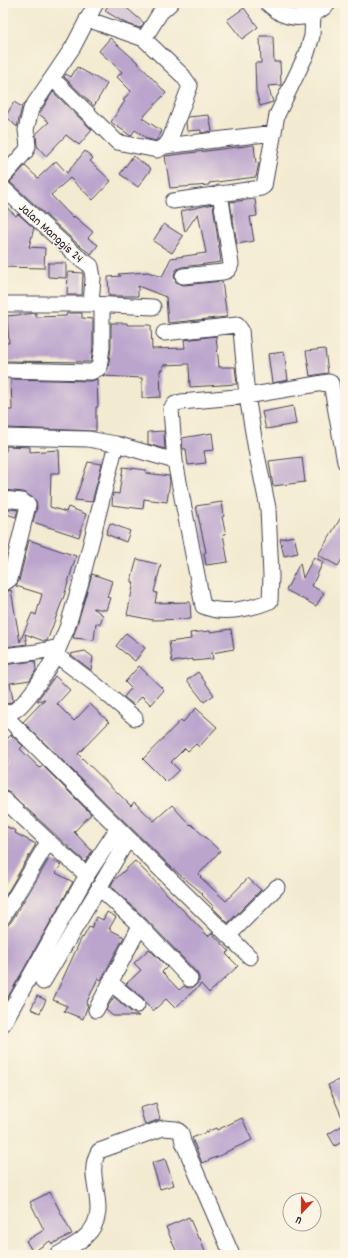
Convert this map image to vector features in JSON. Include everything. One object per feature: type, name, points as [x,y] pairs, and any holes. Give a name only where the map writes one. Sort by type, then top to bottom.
[{"type":"street","points":[[3,177],[26,151],[28,146],[26,130],[31,109],[73,47],[96,3]]},
{"type":"street","points":[[144,39],[160,13],[171,3]]},
{"type":"street","points":[[267,3],[282,14],[296,18],[313,15],[322,10],[329,3]]},
{"type":"street","points":[[173,201],[261,188],[264,186],[266,183],[277,115],[309,48],[312,36],[313,15]]},
{"type":"street","points":[[87,20],[144,39],[183,76],[190,86],[170,140],[165,146]]},
{"type":"street","points":[[52,78],[117,142],[157,150],[165,146],[274,133]]},
{"type":"street","name":"Jalan Manggis 24","points":[[3,188],[78,257],[90,266],[93,278],[102,348],[99,368],[91,372],[3,370]]},
{"type":"street","points":[[183,276],[223,272],[228,271],[230,268],[231,264],[220,193]]},
{"type":"street","points":[[3,304],[96,304],[153,307]]},
{"type":"street","points":[[164,333],[237,325],[241,330],[247,396],[268,508],[272,576],[270,601],[260,605],[230,610],[215,610],[203,606],[174,461],[171,409],[175,404],[181,402],[247,396],[326,382],[331,383],[345,462]]},
{"type":"street","points":[[3,437],[88,439],[116,444],[174,461]]},
{"type":"street","points":[[116,444],[81,582],[67,628],[58,651],[26,698],[15,710],[3,714],[128,839],[250,957]]},
{"type":"street","points":[[3,499],[22,501],[28,505],[10,579],[3,584]]},
{"type":"street","points":[[3,656],[58,651],[135,718]]},
{"type":"street","points":[[4,802],[87,875]]},
{"type":"street","points":[[3,1024],[87,875],[118,828]]},
{"type":"street","points":[[43,982],[128,839]]},
{"type":"street","points":[[3,918],[48,842]]},
{"type":"street","points":[[99,887],[140,926],[190,979]]},
{"type":"street","points":[[228,936],[277,887]]},
{"type":"street","points":[[96,1010],[140,926]]},
{"type":"street","points":[[110,982],[137,1005]]},
{"type":"street","points":[[58,1255],[86,1236],[96,1223],[99,1212],[94,1179],[95,1157],[99,1151],[163,1128],[176,1129],[181,1133],[183,1142],[232,1255]]},
{"type":"building","points":[[109,3],[121,3],[144,23],[140,28],[125,23],[105,11]]},
{"type":"building","points":[[244,8],[258,27],[242,39],[227,20]]},
{"type":"building","points":[[260,36],[273,36],[274,62],[280,62],[281,85],[268,86],[273,102],[260,106],[256,92],[255,63],[261,63]]},
{"type":"building","points":[[110,38],[136,61],[166,93],[142,118],[162,131],[156,141],[148,139],[135,130],[131,136],[111,122],[125,101],[123,100],[131,91],[117,77],[122,72],[99,51]]},
{"type":"building","points":[[77,67],[107,84],[94,106],[64,77],[66,74],[71,77]]},
{"type":"building","points":[[53,92],[92,130],[79,145],[66,135],[46,156],[37,146],[36,134],[49,122],[39,114]]},
{"type":"building","points":[[14,102],[22,107],[17,127],[6,116]]},
{"type":"building","points":[[209,115],[212,131],[201,133],[201,130],[187,131],[186,122],[188,117]]},
{"type":"building","points":[[254,145],[256,163],[259,162],[256,177],[209,183],[209,185],[170,188],[165,156]]},
{"type":"building","points":[[85,151],[93,158],[90,161],[111,181],[93,200],[70,178],[51,195],[73,218],[74,216],[93,232],[88,238],[98,245],[91,254],[81,247],[10,182],[25,166],[38,178],[56,161],[67,173]]},
{"type":"building","points":[[133,156],[151,169],[138,187],[120,174]]},
{"type":"building","points":[[255,199],[257,216],[250,217],[254,241],[237,244],[230,202]]},
{"type":"building","points":[[3,204],[16,216],[18,214],[34,228],[29,247],[45,248],[44,268],[3,267]]},
{"type":"building","points":[[213,204],[221,262],[182,267],[177,269],[174,277],[176,282],[184,285],[222,281],[227,317],[168,323],[166,297],[138,286],[138,296],[109,296],[108,277],[121,276],[118,274],[148,272],[162,277],[171,258],[206,253],[198,213],[185,232],[181,211]]},
{"type":"building","points":[[164,224],[183,236],[172,253],[153,241]]},
{"type":"building","points":[[48,263],[66,263],[66,278],[48,277]]},
{"type":"building","points":[[68,272],[83,273],[82,295],[67,295]]},
{"type":"building","points":[[36,313],[36,317],[66,316],[67,313],[82,313],[82,318],[93,319],[93,347],[91,362],[4,361],[4,343],[9,343],[7,316]]},
{"type":"building","points":[[111,323],[151,325],[152,349],[185,348],[184,340],[216,336],[219,367],[235,367],[237,384],[190,387],[189,364],[163,365],[163,370],[160,370],[161,397],[142,398],[142,378],[103,376],[108,369],[111,348]]},
{"type":"building","points":[[325,349],[328,373],[310,376],[306,351]]},
{"type":"building","points":[[284,352],[288,380],[272,383],[268,354]]},
{"type":"building","points":[[11,379],[91,381],[97,379],[98,407],[96,407],[96,431],[6,428],[6,410],[12,410]]},
{"type":"building","points":[[293,406],[296,424],[266,429],[262,412]]},
{"type":"building","points":[[164,431],[165,449],[148,444],[148,432]]},
{"type":"building","points":[[212,433],[214,450],[204,451],[206,463],[188,465],[186,449],[183,449],[182,438]]},
{"type":"building","points":[[6,446],[30,447],[30,452],[59,450],[60,473],[51,473],[50,507],[66,512],[68,507],[86,514],[79,537],[33,522],[37,507],[36,501],[23,492],[3,490],[3,451],[6,451]]},
{"type":"building","points":[[302,457],[305,482],[273,486],[269,461]]},
{"type":"building","points":[[88,462],[102,464],[92,502],[75,500]]},
{"type":"building","points":[[123,467],[146,470],[146,473],[169,476],[170,481],[167,502],[144,499],[143,509],[112,505],[113,493],[119,494]]},
{"type":"building","points":[[222,502],[224,516],[222,517],[226,534],[223,534],[228,562],[206,565],[204,553],[206,552],[196,506]]},
{"type":"building","points":[[3,508],[18,510],[16,517],[3,513]]},
{"type":"building","points":[[345,511],[345,554],[338,566],[318,555]]},
{"type":"building","points":[[110,523],[130,531],[126,542],[106,534]]},
{"type":"building","points":[[294,536],[298,553],[284,556],[280,539]]},
{"type":"building","points":[[29,540],[76,556],[64,596],[47,641],[25,634],[27,644],[4,647],[3,593],[11,590],[20,642],[32,613],[36,615],[42,594],[16,586],[19,581]]},
{"type":"building","points":[[314,557],[323,562],[312,586],[324,593],[316,606],[286,590],[300,563],[303,578]]},
{"type":"building","points":[[137,559],[161,565],[154,592],[157,593],[155,603],[190,602],[191,619],[153,620],[127,615],[134,582],[132,582],[132,577]]},
{"type":"building","points":[[92,574],[112,581],[107,597],[110,598],[106,610],[93,608],[103,615],[100,624],[96,623],[94,640],[73,638]]},
{"type":"building","points":[[231,629],[234,649],[212,653],[213,659],[193,661],[193,659],[172,662],[169,642],[191,639],[190,633]]},
{"type":"building","points":[[126,633],[145,648],[135,661],[116,646]]},
{"type":"building","points":[[85,651],[93,657],[91,670],[70,654]]},
{"type":"building","points":[[35,661],[36,670],[30,680],[10,683],[13,700],[10,703],[3,705],[3,665]]},
{"type":"building","points":[[139,666],[164,690],[151,705],[142,696],[134,705],[124,697],[131,688],[125,682]]},
{"type":"building","points":[[198,672],[214,695],[204,702],[187,680]]},
{"type":"building","points":[[55,676],[70,690],[57,704],[74,721],[90,704],[109,722],[78,754],[131,806],[134,802],[154,821],[172,805],[190,825],[191,824],[220,851],[199,874],[201,876],[200,877],[226,901],[248,878],[261,890],[228,923],[212,907],[213,906],[202,895],[203,894],[172,868],[23,722],[45,699],[37,701]]},
{"type":"building","points":[[196,708],[217,727],[199,747],[196,744],[188,751],[185,748],[171,762],[179,770],[166,782],[143,759],[181,720],[183,722]]},
{"type":"building","points":[[3,734],[8,738],[11,735],[23,746],[20,749],[40,768],[43,766],[91,814],[74,832],[92,851],[85,862],[9,792],[3,790],[3,767],[8,762],[3,757]]},
{"type":"building","points":[[3,825],[16,831],[15,833],[36,844],[3,900]]},
{"type":"building","points":[[49,859],[61,865],[56,873],[73,882],[3,1006],[3,926],[8,925],[11,922]]},
{"type":"building","points":[[135,861],[208,936],[212,933],[229,951],[226,954],[238,966],[209,993],[201,984],[175,1008],[166,999],[153,1011],[146,1004],[143,998],[126,984],[141,970],[134,963],[149,949],[167,967],[162,972],[179,990],[184,986],[192,988],[199,981],[197,973],[147,920],[111,886],[113,881]]},
{"type":"building","points":[[107,912],[116,917],[109,929],[124,937],[101,980],[98,978],[86,1004],[88,1005],[83,1019],[64,1011],[67,1006],[53,1000],[82,937],[83,938],[89,927],[91,928],[97,917],[103,920]]},
{"type":"building","points":[[37,996],[46,1000],[40,1013],[31,1009]]},
{"type":"building","points":[[114,997],[131,1012],[139,1016],[113,1016],[106,1010]]},
{"type":"building","points":[[345,1077],[345,1124],[328,1085]]},
{"type":"building","points":[[156,1103],[160,1119],[145,1125],[140,1108]]},
{"type":"building","points":[[242,1118],[252,1140],[202,1163],[192,1138],[216,1128],[217,1130]]},
{"type":"building","points":[[345,1124],[345,1140],[335,1146],[328,1134]]},
{"type":"building","points":[[165,1159],[174,1185],[160,1189],[152,1163]]},
{"type":"building","points":[[50,1192],[72,1234],[52,1244],[50,1241],[33,1252],[26,1241],[44,1230],[30,1202]]},
{"type":"building","points":[[189,1217],[198,1238],[200,1238],[206,1255],[178,1255],[166,1227]]}]
